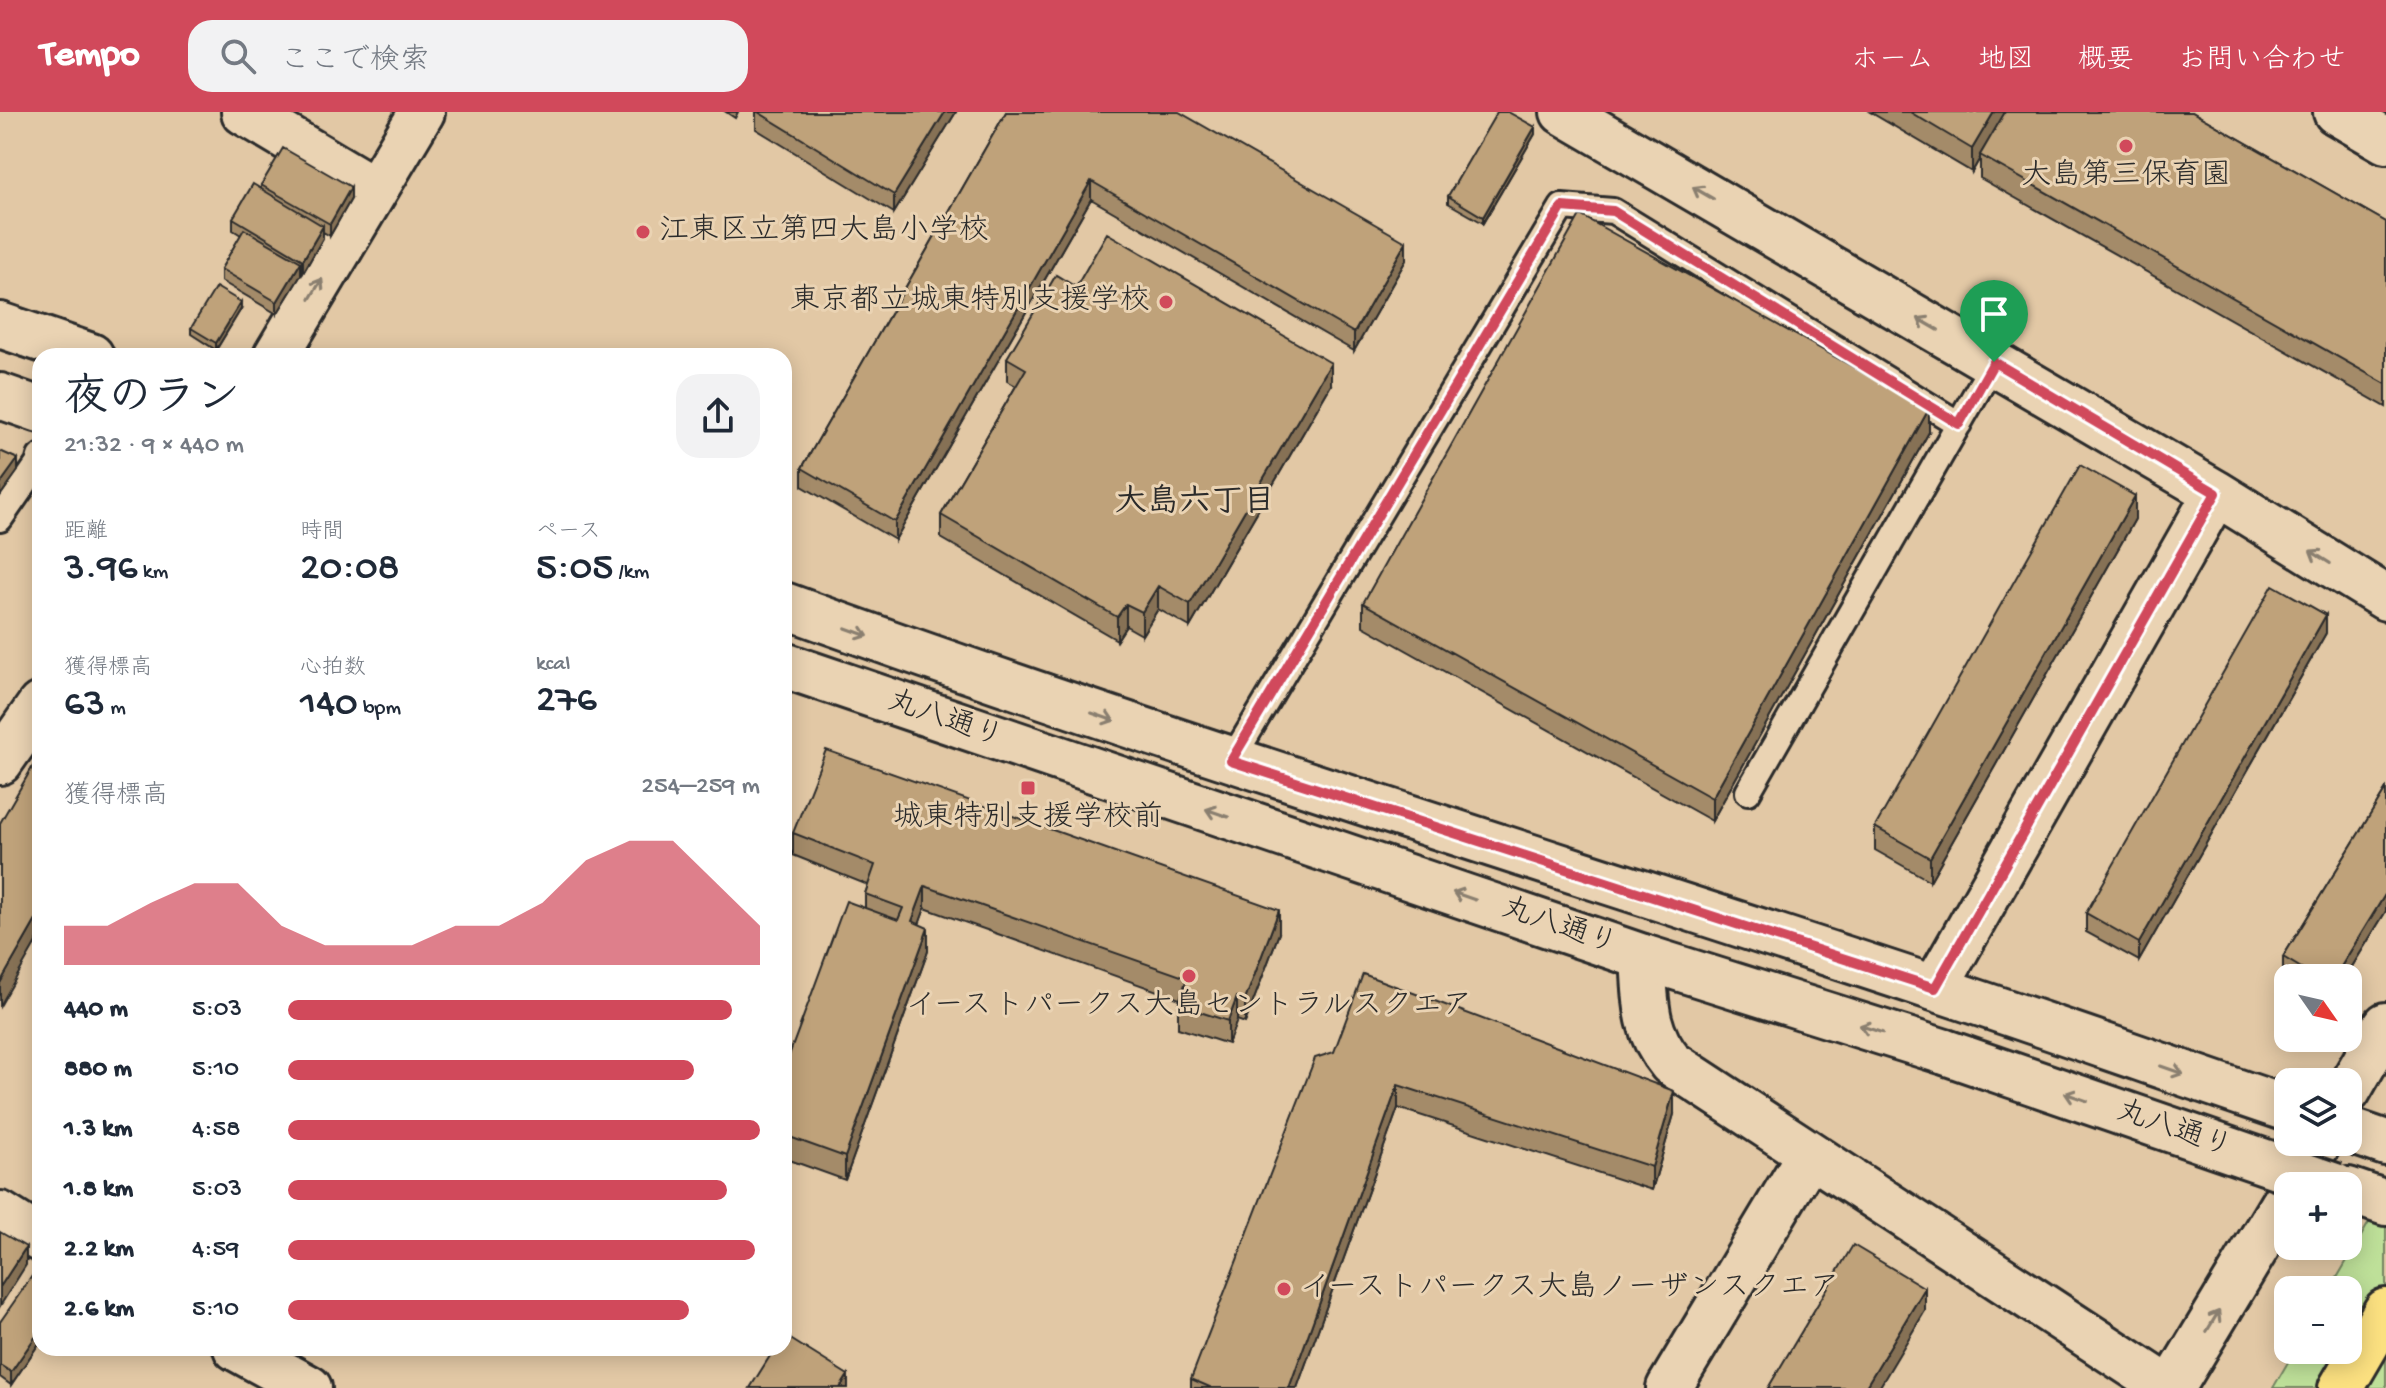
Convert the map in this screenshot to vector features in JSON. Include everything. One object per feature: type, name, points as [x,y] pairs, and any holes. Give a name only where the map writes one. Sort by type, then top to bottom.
[{"type":"highway","points":[[2341,1388],[2386,1311]]},
{"type":"street","points":[[244,112],[375,190]]},
{"type":"street","points":[[281,348],[422,112]]},
{"type":"street","points":[[1563,112],[2216,493],[2386,598]]},
{"type":"street","points":[[2336,112],[2386,141]]},
{"type":"street","points":[[0,325],[68,348]]},
{"type":"street","points":[[0,396],[32,407]]},
{"type":"street","points":[[1950,993],[2216,493]]},
{"type":"street","name":"丸八通り","points":[[792,608],[1231,761],[1950,993],[2274,1104]]},
{"type":"street","name":"丸八通り","points":[[792,668],[1643,957],[1945,1052],[2294,1172]]},
{"type":"street","points":[[5,745],[32,714]]},
{"type":"street","points":[[1643,957],[1648,1018],[1656,1045],[1671,1063],[2170,1388],[2274,1218]]},
{"type":"street","points":[[2361,1068],[2386,1025]]},
{"type":"street","points":[[2362,1135],[2386,1143]]},
{"type":"street","points":[[1669,1388],[1809,1155]]},
{"type":"street","points":[[2362,1195],[2386,1203]]},
{"type":"street","points":[[0,1214],[32,1234]]},
{"type":"street","points":[[251,1356],[309,1388]]},
{"type":"lane","points":[[1231,761],[1562,207],[1613,211],[1959,424]]},
{"type":"lane","points":[[1748,792],[1994,362]]},
{"type":"lane","points":[[0,519],[32,473]]},
{"type":"green space","points":[[2386,1193],[2386,1388],[2273,1388],[2287,1364],[2362,1364],[2362,1276],[2338,1276],[2347,1260],[2362,1260],[2362,1235]]},
{"type":"building","points":[[758,112],[945,112],[894,195]]},
{"type":"building","points":[[1006,112],[1179,112],[1406,242],[1354,333],[1091,181],[895,522],[802,468]]},
{"type":"building","points":[[1497,112],[1508,112],[1535,127],[1483,217],[1448,196]]},
{"type":"building","points":[[1910,112],[1994,112],[1972,149]]},
{"type":"building","points":[[2005,112],[2192,112],[2386,222],[2386,384],[1980,155]]},
{"type":"building","points":[[283,148],[351,187],[330,224],[261,185]]},
{"type":"building","points":[[253,184],[323,226],[303,260],[233,218]]},
{"type":"building","points":[[1580,215],[1929,409],[1712,798],[1363,603]]},
{"type":"building","points":[[244,229],[301,262],[277,302],[221,269]]},
{"type":"building","points":[[1107,233],[1331,363],[1190,604],[1158,586],[1142,612],[1126,604],[1117,617],[941,515],[1026,369],[1007,358],[1056,275],[1076,287]]},
{"type":"building","points":[[216,287],[241,302],[216,343],[191,328]]},
{"type":"building","points":[[0,451],[18,459],[0,484]]},
{"type":"building","points":[[2080,465],[2135,496],[1930,858],[1875,827]]},
{"type":"building","points":[[2273,585],[2326,615],[2139,943],[2086,913]]},
{"type":"building","name":"イーストパークス大島セントラルスクエア","points":[[826,750],[1279,910],[1245,1000],[1237,997],[1228,1021],[1178,1005],[1187,978],[925,886],[912,921],[928,928],[845,1157],[792,1138],[792,1047],[846,901],[898,920],[903,908],[865,894],[875,865],[793,833]]},
{"type":"building","points":[[32,768],[32,927],[0,983],[0,823]]},
{"type":"building","points":[[2386,789],[2386,893],[2343,964],[2295,964],[2283,957]]},
{"type":"building","name":"イーストパークス大島ノーザンスクエア","points":[[1363,974],[1674,1091],[1652,1167],[1398,1085],[1289,1388],[1212,1388],[1191,1379],[1315,1058],[1334,1052]]},
{"type":"building","points":[[0,1232],[26,1247],[0,1287]]},
{"type":"building","points":[[1853,1245],[1925,1288],[1865,1388],[1768,1388]]},
{"type":"building","points":[[32,1276],[32,1342],[11,1372],[0,1365],[0,1322]]},
{"type":"building","points":[[792,1340],[848,1375],[840,1388],[750,1388],[770,1356],[792,1356]]},
{"type":"place","name":"大島第三保育園","points":[[2126,146]]},
{"type":"place","name":"江東区立第四大島小学校","points":[[643,232]]},
{"type":"place","name":"東京都立城東特別支援学校","points":[[1166,302]]},
{"type":"place","name":"城東特別支援学校前","points":[[1028,788]]},
{"type":"place","name":"イーストパークス大島セントラルスクエア","points":[[1189,976]]},
{"type":"place","name":"イーストパークス大島ノーザンスクエア","points":[[1284,1289]]},
{"type":"district","name":"大島六丁目","points":[[1195,504]]},
{"type":"route","points":[[1562,207],[1613,211],[1959,424],[1994,362],[2216,493],[1935,988],[1231,761],[1562,207]]}]
